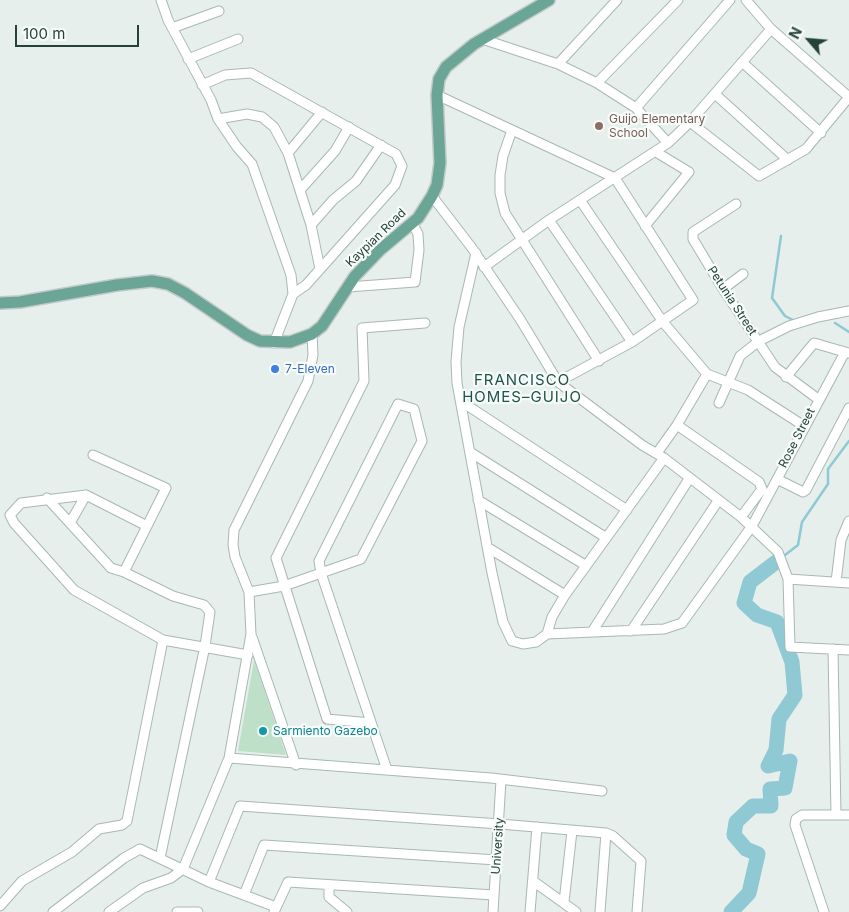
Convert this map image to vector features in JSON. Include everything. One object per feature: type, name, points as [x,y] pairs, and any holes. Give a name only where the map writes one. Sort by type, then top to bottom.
[{"type":"main road","name":"Kaypian Road","points":[[0,303],[52,298],[139,282],[168,284],[247,335],[274,343],[290,342],[312,334],[322,326],[355,276],[380,250],[412,222],[432,196],[437,185],[440,163],[437,95],[439,79],[446,67],[482,39],[549,0]]},
{"type":"street","points":[[161,0],[172,28],[218,119],[237,147],[252,164],[291,275],[293,294],[274,343]]},
{"type":"street","points":[[558,64],[617,0]]},
{"type":"street","points":[[597,83],[678,0]]},
{"type":"street","points":[[636,108],[730,0]]},
{"type":"street","points":[[690,122],[758,176],[806,150],[849,97],[771,29],[746,0]]},
{"type":"street","points":[[172,28],[219,10]]},
{"type":"street","points":[[484,267],[549,220],[668,143],[690,122],[771,29]]},
{"type":"street","points":[[188,59],[238,39]]},
{"type":"street","points":[[482,39],[558,64],[597,83],[636,108],[668,143]]},
{"type":"street","points":[[742,62],[821,133]]},
{"type":"street","points":[[202,85],[225,75],[251,73],[396,154],[402,166],[394,185],[306,285],[293,294]]},
{"type":"street","points":[[714,94],[788,160]]},
{"type":"street","points":[[437,95],[615,178],[692,300],[632,342],[558,382]]},
{"type":"street","points":[[288,153],[322,112]]},
{"type":"street","points":[[218,119],[246,114],[262,117],[274,127],[288,153],[300,190],[311,225],[320,269]]},
{"type":"street","points":[[300,190],[335,151],[349,128]]},
{"type":"street","points":[[512,130],[503,156],[500,193],[505,214],[599,361]]},
{"type":"street","points":[[311,225],[333,200],[356,181],[380,145]]},
{"type":"street","points":[[645,226],[689,172],[656,152]]},
{"type":"street","points":[[432,196],[476,253],[520,319],[558,382],[752,526],[778,552],[788,579],[790,647],[849,650]]},
{"type":"street","points":[[580,200],[663,322],[707,374],[769,402],[804,426]]},
{"type":"street","name":"Petunia Street","points":[[736,204],[692,234],[722,289],[775,367],[818,399]]},
{"type":"street","points":[[549,220],[632,342]]},
{"type":"street","points":[[348,287],[415,282],[419,250],[418,234],[412,222]]},
{"type":"street","points":[[476,253],[459,328],[456,353],[457,383],[487,547],[503,622],[512,641],[523,644],[536,642],[547,634],[552,618],[565,595],[605,537],[627,510],[707,374]]},
{"type":"street","points":[[722,289],[743,274]]},
{"type":"street","points":[[719,403],[740,356],[759,341],[789,326],[849,311]]},
{"type":"street","points":[[371,723],[327,719],[276,558],[364,381],[362,328],[425,323]]},
{"type":"street","points":[[109,912],[143,888],[171,878],[183,869],[230,758],[251,634],[250,592],[235,557],[233,545],[234,530],[308,381],[313,355],[312,334]]},
{"type":"street","points":[[786,377],[814,343],[847,352]]},
{"type":"street","name":"Rose Street","points":[[547,634],[664,629],[682,623],[752,526],[818,399],[847,352]]},
{"type":"street","points":[[462,402],[627,510]]},
{"type":"street","points":[[250,592],[284,586],[321,573],[361,559],[422,441],[414,409],[398,404],[319,561],[321,573],[387,770]]},
{"type":"street","points":[[776,479],[803,492],[806,490],[849,408]]},
{"type":"street","points":[[677,424],[762,485],[762,489],[741,518]]},
{"type":"street","points":[[470,452],[605,537]]},
{"type":"street","points":[[93,455],[166,488],[124,572]]},
{"type":"street","points":[[592,632],[689,479]]},
{"type":"street","points":[[147,526],[86,494],[22,503],[10,515],[14,523],[74,590],[163,640],[248,655]]},
{"type":"street","points":[[70,523],[86,494]]},
{"type":"street","points":[[47,498],[111,568],[124,572],[173,596],[204,605],[210,612],[205,646],[160,858]]},
{"type":"street","points":[[478,500],[585,565]]},
{"type":"street","points":[[631,630],[718,501]]},
{"type":"street","points":[[836,582],[841,540],[849,521]]},
{"type":"street","points":[[487,547],[565,595]]},
{"type":"street","points":[[788,579],[849,583]]},
{"type":"street","points":[[251,634],[296,764]]},
{"type":"street","points":[[0,906],[22,881],[72,852],[99,829],[122,825],[127,821],[163,640]]},
{"type":"street","points":[[833,649],[836,815]]},
{"type":"street","points":[[230,758],[501,780],[602,791]]},
{"type":"street","name":"University","points":[[493,912],[500,824],[501,780]]},
{"type":"street","points":[[209,882],[240,806],[536,826],[606,833],[613,836],[641,861],[637,912]]},
{"type":"street","points":[[824,912],[795,825],[796,818],[802,815],[849,815]]},
{"type":"street","points":[[530,912],[536,826]]},
{"type":"street","points":[[564,902],[572,831]]},
{"type":"street","points":[[600,912],[606,833]]},
{"type":"street","points":[[244,894],[264,845],[497,860]]},
{"type":"street","points":[[53,912],[124,858],[140,849],[209,882],[244,894],[275,910],[288,882],[494,895]]},
{"type":"street","points":[[533,881],[576,912]]},
{"type":"street","points":[[329,886],[329,896],[347,912]]},
{"type":"street","points":[[177,912],[198,912]]},
{"type":"green space","points":[[254,660],[265,692],[286,755],[238,751]]},
{"type":"waterway","points":[[781,236],[772,298],[785,316],[795,321]]},
{"type":"waterway","points":[[835,323],[849,332]]},
{"type":"waterway","points":[[785,555],[798,545],[802,522],[828,484],[828,469],[849,441]]},
{"type":"waterway","points":[[731,912],[749,893],[758,854],[746,849],[734,835],[736,822],[753,806],[771,806],[770,789],[785,788],[790,761],[768,766],[776,750],[779,719],[795,695],[792,662],[777,622],[757,615],[744,603],[750,582],[776,562]]},
{"type":"place","name":"Guijo Elementary School","points":[[599,126]]},
{"type":"place","name":"7-Eleven","points":[[275,369]]},
{"type":"place","name":"Sarmiento Gazebo","points":[[263,731]]},
{"type":"district","name":"FRANCISCO HOMES–GUIJO","points":[[522,388]]}]
